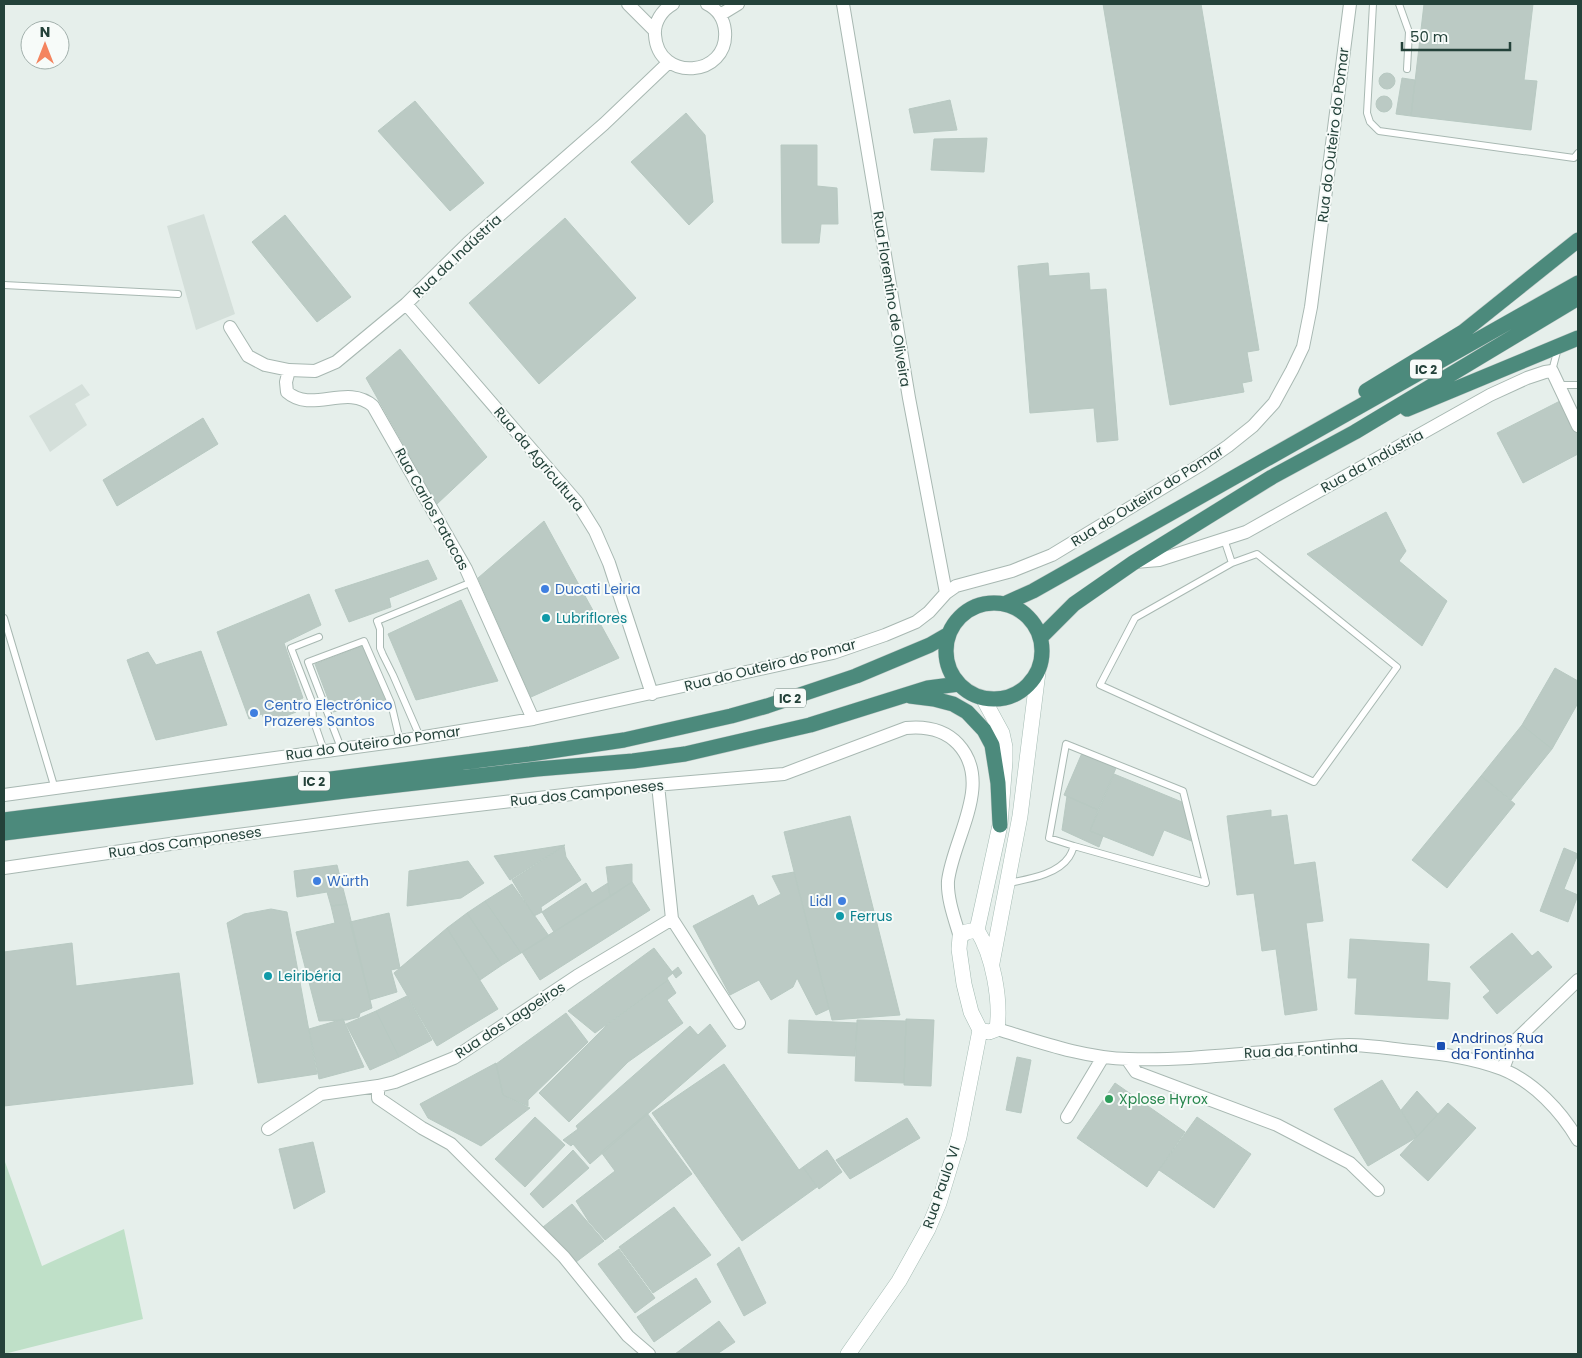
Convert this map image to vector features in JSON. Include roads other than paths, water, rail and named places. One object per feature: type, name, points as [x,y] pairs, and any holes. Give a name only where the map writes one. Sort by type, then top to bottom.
[{"type":"highway","points":[[1274,454],[1299,433],[1463,332],[1578,240]]},
{"type":"highway","name":"IC 2","points":[[1004,604],[1033,591],[1578,283]]},
{"type":"highway","name":"IC 2","points":[[4,820],[530,754],[624,740],[731,716],[856,676],[930,645],[949,634],[956,622],[965,613],[977,606],[990,603],[1004,604],[1016,608],[1027,615],[1041,637],[1074,604],[1133,563],[1272,477],[1355,432],[1578,298]]},
{"type":"highway","points":[[1355,432],[1578,338]]},
{"type":"highway","points":[[949,634],[946,647],[947,661],[951,673],[959,684],[974,695],[983,698],[999,699],[1015,695],[1028,685],[1038,672],[1042,654],[1041,637]]},
{"type":"highway","name":"IC 2","points":[[4,833],[355,790],[685,754],[810,725],[928,688],[959,684]]},
{"type":"highway","points":[[904,695],[953,704],[966,712],[984,730],[992,745],[998,783],[1000,825]]},
{"type":"main road","points":[[991,964],[1020,816],[1025,763],[1038,672]]},
{"type":"main road","points":[[977,930],[966,932],[960,937],[959,949],[964,984],[971,1012],[980,1030],[989,1032],[997,1029],[998,1017],[991,964],[983,939],[977,930],[1000,825],[1005,747],[1002,734],[983,698]]},
{"type":"main road","name":"Rua Paulo VI","points":[[848,1354],[899,1281],[928,1228],[939,1203],[959,1137],[980,1030]]},
{"type":"street","points":[[628,4],[655,30]]},
{"type":"street","points":[[673,4],[663,12],[657,21],[655,30],[656,42],[660,53],[669,62],[678,67],[689,69],[700,68],[710,64],[723,47],[724,26],[720,16],[712,7],[706,4]]},
{"type":"street","points":[[720,16],[738,4]]},
{"type":"street","name":"Rua Florentino de Oliveira","points":[[843,4],[908,398],[946,593]]},
{"type":"street","name":"Rua do Outeiro do Pomar","points":[[4,795],[400,741],[533,719],[832,653],[916,622],[956,586],[1012,571],[1052,555],[1202,464],[1253,426],[1274,403],[1292,370],[1303,347],[1311,307],[1350,4]]},
{"type":"street","name":"Rua da Indústria","points":[[230,327],[248,356],[265,365],[289,370],[316,371],[336,362],[406,304],[469,242],[604,124],[669,62]]},
{"type":"street","name":"Rua da Agricultura","points":[[406,304],[588,517],[609,563],[652,694]]},
{"type":"street","name":"Rua Carlos Patacas","points":[[289,370],[286,382],[287,392],[294,398],[324,400],[350,396],[365,399],[373,406],[466,569],[533,719]]},
{"type":"street","points":[[1552,371],[1578,426]]},
{"type":"street","name":"Rua da Indústria","points":[[1133,563],[1159,560],[1246,532],[1490,395],[1527,378],[1552,371]]},
{"type":"street","name":"Rua dos Camponeses","points":[[4,868],[356,819],[658,785],[784,774],[906,728],[923,726],[952,738],[965,752],[972,766],[974,781],[948,882],[948,893],[960,937]]},
{"type":"street","points":[[658,785],[672,919],[739,1023]]},
{"type":"street","name":"Rua dos Lagoeiros","points":[[268,1128],[321,1094],[395,1082],[454,1058],[577,976],[672,919]]},
{"type":"street","points":[[1503,1069],[1511,1048],[1518,1038],[1578,980]]},
{"type":"street","name":"Rua da Fontinha","points":[[997,1029],[1057,1047],[1103,1057],[1127,1059],[1205,1056],[1350,1045],[1431,1053],[1468,1059],[1503,1069],[1526,1083],[1547,1100],[1570,1127],[1578,1140]]},
{"type":"street","points":[[1067,1117],[1103,1057]]},
{"type":"street","points":[[1127,1059],[1136,1072],[1277,1125],[1316,1144],[1350,1163],[1378,1190]]},
{"type":"street","points":[[378,1086],[378,1098],[422,1128],[451,1144],[564,1257],[628,1336],[648,1354]]},
{"type":"lane","points":[[1373,4],[1367,113],[1370,122],[1379,130],[1545,155],[1574,158],[1578,153]]},
{"type":"lane","points":[[1399,4],[1409,32],[1407,69]]},
{"type":"lane","points":[[4,285],[178,294]]},
{"type":"lane","points":[[1552,371],[1558,346]]},
{"type":"lane","points":[[1559,385],[1578,385]]},
{"type":"lane","points":[[1224,538],[1232,563]]},
{"type":"lane","points":[[1257,554],[1398,667],[1314,782],[1100,684],[1135,618],[1232,563],[1257,554]]},
{"type":"lane","points":[[420,737],[380,648],[380,629],[377,621],[472,582]]},
{"type":"lane","points":[[4,618],[55,788]]},
{"type":"lane","points":[[319,637],[291,648],[312,702],[312,719],[324,751]]},
{"type":"lane","points":[[341,748],[308,662],[364,641],[391,703],[400,741]]},
{"type":"lane","points":[[1066,744],[1182,791],[1206,882],[1112,856],[1074,846],[1049,838],[1066,744]]},
{"type":"lane","points":[[1008,884],[1046,873],[1060,865],[1069,856],[1074,846]]},
{"type":"place","name":"Ducati Leiria","points":[[545,589]]},
{"type":"place","name":"Lubriflores","points":[[546,618]]},
{"type":"place","name":"Centro Electrónico Prazeres Santos","points":[[254,713]]},
{"type":"place","name":"Würth","points":[[317,881]]},
{"type":"place","name":"Lidl","points":[[842,901]]},
{"type":"place","name":"Ferrus","points":[[840,916]]},
{"type":"place","name":"Leiribéria","points":[[268,976]]},
{"type":"place","name":"Andrinos Rua da Fontinha","points":[[1441,1046]]},
{"type":"place","name":"Xplose Hyrox","points":[[1109,1099]]}]
